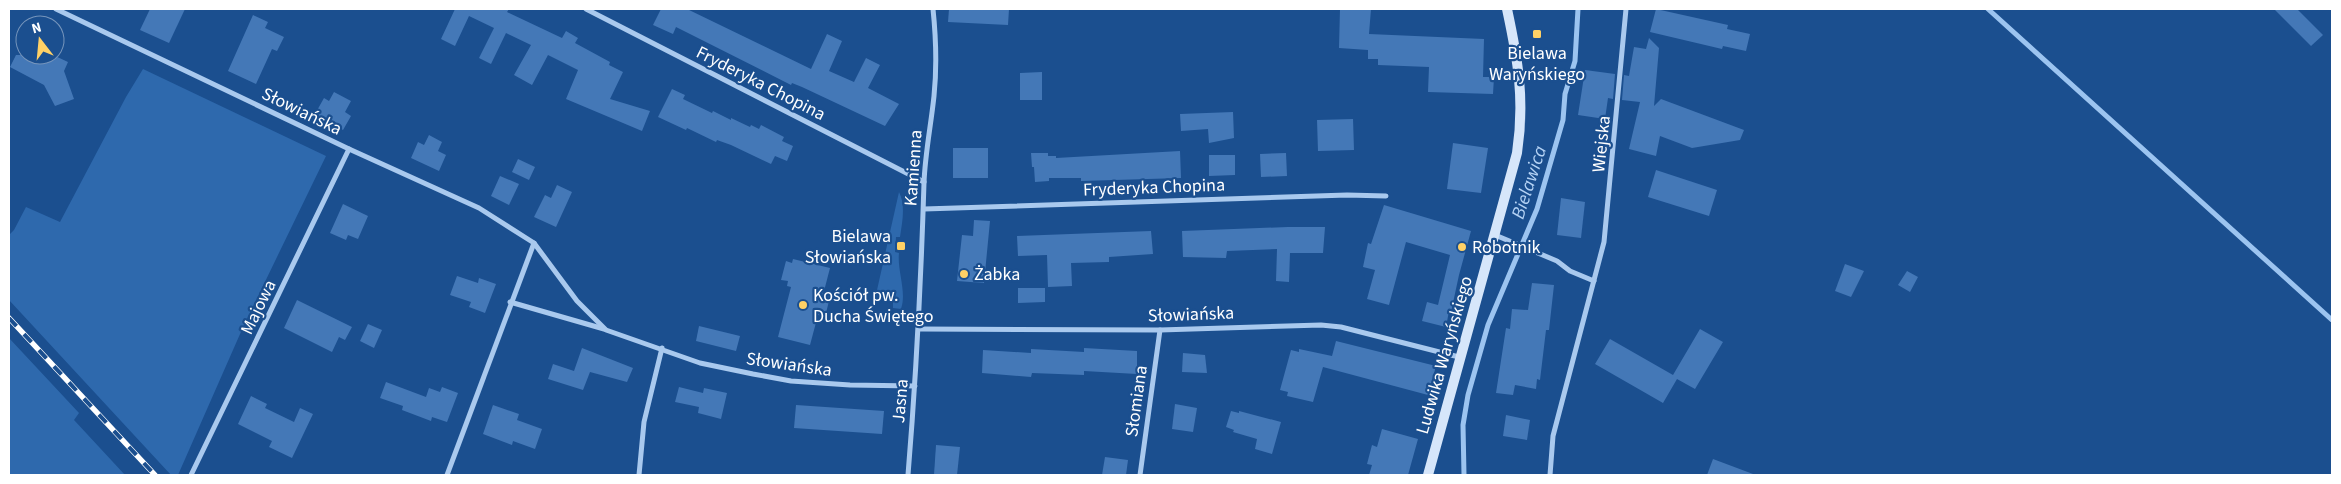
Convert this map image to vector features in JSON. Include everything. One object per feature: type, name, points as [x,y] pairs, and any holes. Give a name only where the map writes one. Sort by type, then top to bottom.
[{"type":"main road","name":"Ludwika Waryńskiego","points":[[1428,475],[1517,153],[1521,120],[1520,70],[1507,9]]},
{"type":"street","name":"Słowiańska","points":[[56,9],[349,149],[479,208],[534,243],[577,301],[606,330]]},
{"type":"street","name":"Fryderyka Chopina","points":[[586,9],[924,182]]},
{"type":"street","name":"Kamienna","points":[[920,329],[918,295],[924,182],[937,43],[933,9]]},
{"type":"street","name":"Wiejska","points":[[1550,475],[1553,436],[1604,242],[1626,9]]},
{"type":"street","name":"Majowa","points":[[191,475],[349,149]]},
{"type":"street","name":"Fryderyka Chopina","points":[[924,209],[1347,195],[1386,196]]},
{"type":"street","points":[[1495,235],[1557,261],[1570,271],[1594,281]]},
{"type":"street","points":[[447,475],[510,302],[534,243]]},
{"type":"street","name":"Słowiańska","points":[[510,302],[606,330],[662,348],[700,363],[791,381],[850,385],[916,386]]},
{"type":"street","name":"Słowiańska","points":[[920,329],[1160,330],[1249,326],[1341,327],[1460,357]]},
{"type":"street","name":"Jasna","points":[[908,475],[920,329]]},
{"type":"street","name":"Słomiana","points":[[1140,475],[1160,330]]},
{"type":"street","points":[[640,475],[644,422],[662,348]]},
{"type":"shaded area","points":[[143,69],[326,156],[244,325],[178,475],[171,475],[9,300],[9,235],[14,230],[26,207],[60,222],[126,97]]},
{"type":"shaded area","points":[[899,192],[903,214],[900,237],[896,237],[895,252],[899,253],[903,296],[901,309],[893,308],[893,301],[875,299]]},
{"type":"shaded area","points":[[9,338],[79,413],[74,420],[125,475],[9,475]]},
{"type":"building","points":[[150,9],[185,9],[169,43],[140,30]]},
{"type":"building","points":[[455,9],[509,9],[507,12],[562,38],[566,31],[578,38],[575,43],[610,62],[609,65],[623,72],[610,99],[650,111],[642,131],[566,99],[578,70],[548,55],[532,85],[514,75],[531,45],[506,33],[491,64],[479,58],[494,28],[469,16],[455,46],[441,39]]},
{"type":"building","points":[[661,9],[687,9],[811,69],[827,34],[842,41],[829,71],[854,82],[866,58],[880,65],[868,88],[899,104],[885,126],[802,87],[792,83],[791,85],[676,27],[673,34],[653,25]]},
{"type":"building","points":[[949,9],[1009,9],[1008,25],[948,22]]},
{"type":"building","points":[[1340,9],[1371,9],[1369,34],[1484,39],[1483,77],[1494,77],[1493,94],[1428,92],[1429,67],[1378,65],[1378,59],[1368,59],[1368,50],[1339,48]]},
{"type":"building","points":[[1656,9],[1728,25],[1727,29],[1750,34],[1746,51],[1723,46],[1722,49],[1650,32]]},
{"type":"building","points":[[2274,9],[2297,9],[2323,35],[2311,46]]},
{"type":"building","points":[[253,15],[268,22],[265,28],[284,37],[277,51],[272,49],[256,84],[228,71]]},
{"type":"building","points":[[1649,38],[1659,48],[1654,106],[1661,99],[1744,130],[1740,140],[1692,148],[1660,136],[1656,156],[1629,149],[1640,102],[1622,100],[1624,75],[1629,76],[1634,47],[1646,49]]},
{"type":"building","points":[[15,57],[15,65],[65,65],[65,61],[68,62],[64,71],[74,99],[55,106],[44,85],[10,67]]},
{"type":"building","points":[[1585,70],[1615,74],[1613,99],[1608,98],[1605,119],[1578,115]]},
{"type":"building","points":[[1042,72],[1042,100],[1020,100],[1020,73]]},
{"type":"building","points":[[672,89],[685,95],[683,99],[712,113],[713,111],[750,127],[751,125],[759,129],[761,125],[784,137],[782,141],[793,146],[787,161],[775,156],[771,164],[731,145],[717,140],[716,142],[658,117]]},
{"type":"building","points":[[334,92],[351,101],[345,112],[351,116],[343,130],[315,114],[324,98],[329,101]]},
{"type":"building","points":[[1233,112],[1234,138],[1209,143],[1208,129],[1181,131],[1180,114]]},
{"type":"building","points":[[1353,119],[1354,150],[1318,151],[1317,120]]},
{"type":"building","points":[[429,135],[442,142],[438,151],[446,155],[439,171],[411,158],[418,142],[424,145]]},
{"type":"building","points":[[1453,143],[1488,148],[1481,193],[1447,189]]},
{"type":"building","points":[[953,148],[988,148],[988,178],[953,178]]},
{"type":"building","points":[[1180,151],[1181,178],[1081,181],[1081,178],[1049,178],[1049,181],[1035,182],[1031,153],[1048,153],[1048,156],[1056,156],[1056,158]]},
{"type":"building","points":[[1286,153],[1287,176],[1261,177],[1260,154]]},
{"type":"building","points":[[1209,155],[1235,155],[1235,175],[1209,176]]},
{"type":"building","points":[[518,159],[535,167],[529,180],[512,172]]},
{"type":"building","points":[[1656,170],[1717,190],[1709,216],[1648,197]]},
{"type":"building","points":[[500,176],[519,184],[509,205],[491,196]]},
{"type":"building","points":[[557,185],[572,192],[556,227],[534,217],[545,195],[551,198]]},
{"type":"building","points":[[1561,198],[1585,202],[1581,238],[1557,235]]},
{"type":"building","points":[[343,204],[368,216],[358,239],[348,235],[346,240],[330,233]]},
{"type":"building","points":[[1384,205],[1471,231],[1446,327],[1422,321],[1427,302],[1438,305],[1450,255],[1406,242],[1389,305],[1367,299],[1375,270],[1363,267],[1368,243],[1371,244]]},
{"type":"building","points":[[974,220],[990,221],[984,283],[957,281],[962,235],[973,236]]},
{"type":"building","points":[[1325,227],[1323,253],[1290,253],[1289,282],[1276,281],[1277,249],[1227,251],[1226,258],[1183,257],[1182,231]]},
{"type":"building","points":[[1151,231],[1153,254],[1109,257],[1109,262],[1071,263],[1072,286],[1048,287],[1047,255],[1018,256],[1017,236]]},
{"type":"building","name":"Kościół pw. Ducha Świętego","points":[[793,259],[830,268],[823,295],[830,297],[825,317],[818,315],[810,345],[778,337],[791,287],[787,286],[788,281],[781,280],[786,261],[792,263]]},
{"type":"building","points":[[1845,264],[1864,271],[1851,297],[1835,291]]},
{"type":"building","points":[[1907,271],[1918,277],[1910,292],[1898,285]]},
{"type":"building","points":[[457,276],[478,283],[479,278],[496,284],[485,313],[469,307],[471,302],[450,295]]},
{"type":"building","points":[[1532,283],[1554,285],[1549,330],[1546,330],[1540,380],[1537,379],[1536,389],[1515,385],[1513,395],[1496,393],[1506,328],[1510,329],[1512,309],[1528,310]]},
{"type":"building","points":[[1018,288],[1045,288],[1045,302],[1018,303]]},
{"type":"building","points":[[297,300],[352,327],[345,340],[339,337],[332,352],[284,328]]},
{"type":"building","points":[[368,324],[382,330],[374,348],[360,341]]},
{"type":"building","points":[[699,326],[740,336],[736,351],[696,341]]},
{"type":"building","points":[[1700,329],[1723,342],[1695,389],[1677,379],[1663,403],[1595,364],[1610,339],[1673,375]]},
{"type":"building","points":[[1336,341],[1436,366],[1428,395],[1323,367],[1313,402],[1287,396],[1288,392],[1280,390],[1291,350],[1299,352],[1299,349],[1332,356]]},
{"type":"building","points":[[582,348],[633,368],[627,382],[590,372],[583,390],[548,379],[553,364],[574,371]]},
{"type":"building","points":[[1084,348],[1137,351],[1137,374],[1084,371],[1084,375],[1032,373],[1031,377],[982,373],[983,350],[1031,353],[1031,349],[1084,352]]},
{"type":"building","points":[[1183,353],[1205,355],[1207,373],[1182,372]]},
{"type":"building","points":[[386,382],[426,397],[429,388],[440,392],[442,387],[458,393],[447,422],[432,417],[431,421],[402,410],[403,406],[380,398]]},
{"type":"building","points":[[679,387],[703,393],[704,388],[727,393],[721,419],[698,413],[699,407],[675,402]]},
{"type":"building","points":[[251,396],[267,404],[265,408],[294,422],[300,408],[313,414],[292,458],[269,447],[272,441],[238,424]]},
{"type":"building","points":[[1175,404],[1197,408],[1193,432],[1172,429]]},
{"type":"building","points":[[493,405],[519,414],[517,420],[542,429],[535,449],[513,441],[512,445],[483,434]]},
{"type":"building","points":[[796,405],[884,411],[882,434],[794,428]]},
{"type":"building","points":[[1231,411],[1239,413],[1239,411],[1281,422],[1272,454],[1255,449],[1257,439],[1233,432],[1234,430],[1226,427]]},
{"type":"building","points":[[1506,415],[1530,420],[1527,440],[1503,436]]},
{"type":"building","points":[[1382,429],[1418,439],[1408,475],[1369,475],[1372,465],[1367,464],[1372,445],[1377,447]]},
{"type":"building","points":[[936,445],[960,447],[957,475],[934,475]]},
{"type":"building","points":[[1105,457],[1128,460],[1126,475],[1102,475]]},
{"type":"building","points":[[1713,459],[1753,474],[1753,475],[1707,475]]},
{"type":"waterway","name":"Bielawica","points":[[1464,475],[1463,425],[1468,395],[1488,325],[1537,209],[1563,120],[1565,94],[1575,61],[1578,9]]},
{"type":"waterway","points":[[1988,9],[2332,320]]},
{"type":"railway","points":[[9,318],[155,475]]},
{"type":"place","name":"Bielawa Waryńskiego","points":[[1537,34]]},
{"type":"place","name":"Bielawa Słowiańska","points":[[901,246]]},
{"type":"place","name":"Robotnik","points":[[1462,247]]},
{"type":"place","name":"Żabka","points":[[964,274]]},
{"type":"place","name":"Kościół pw. Ducha Świętego","points":[[803,305]]}]
